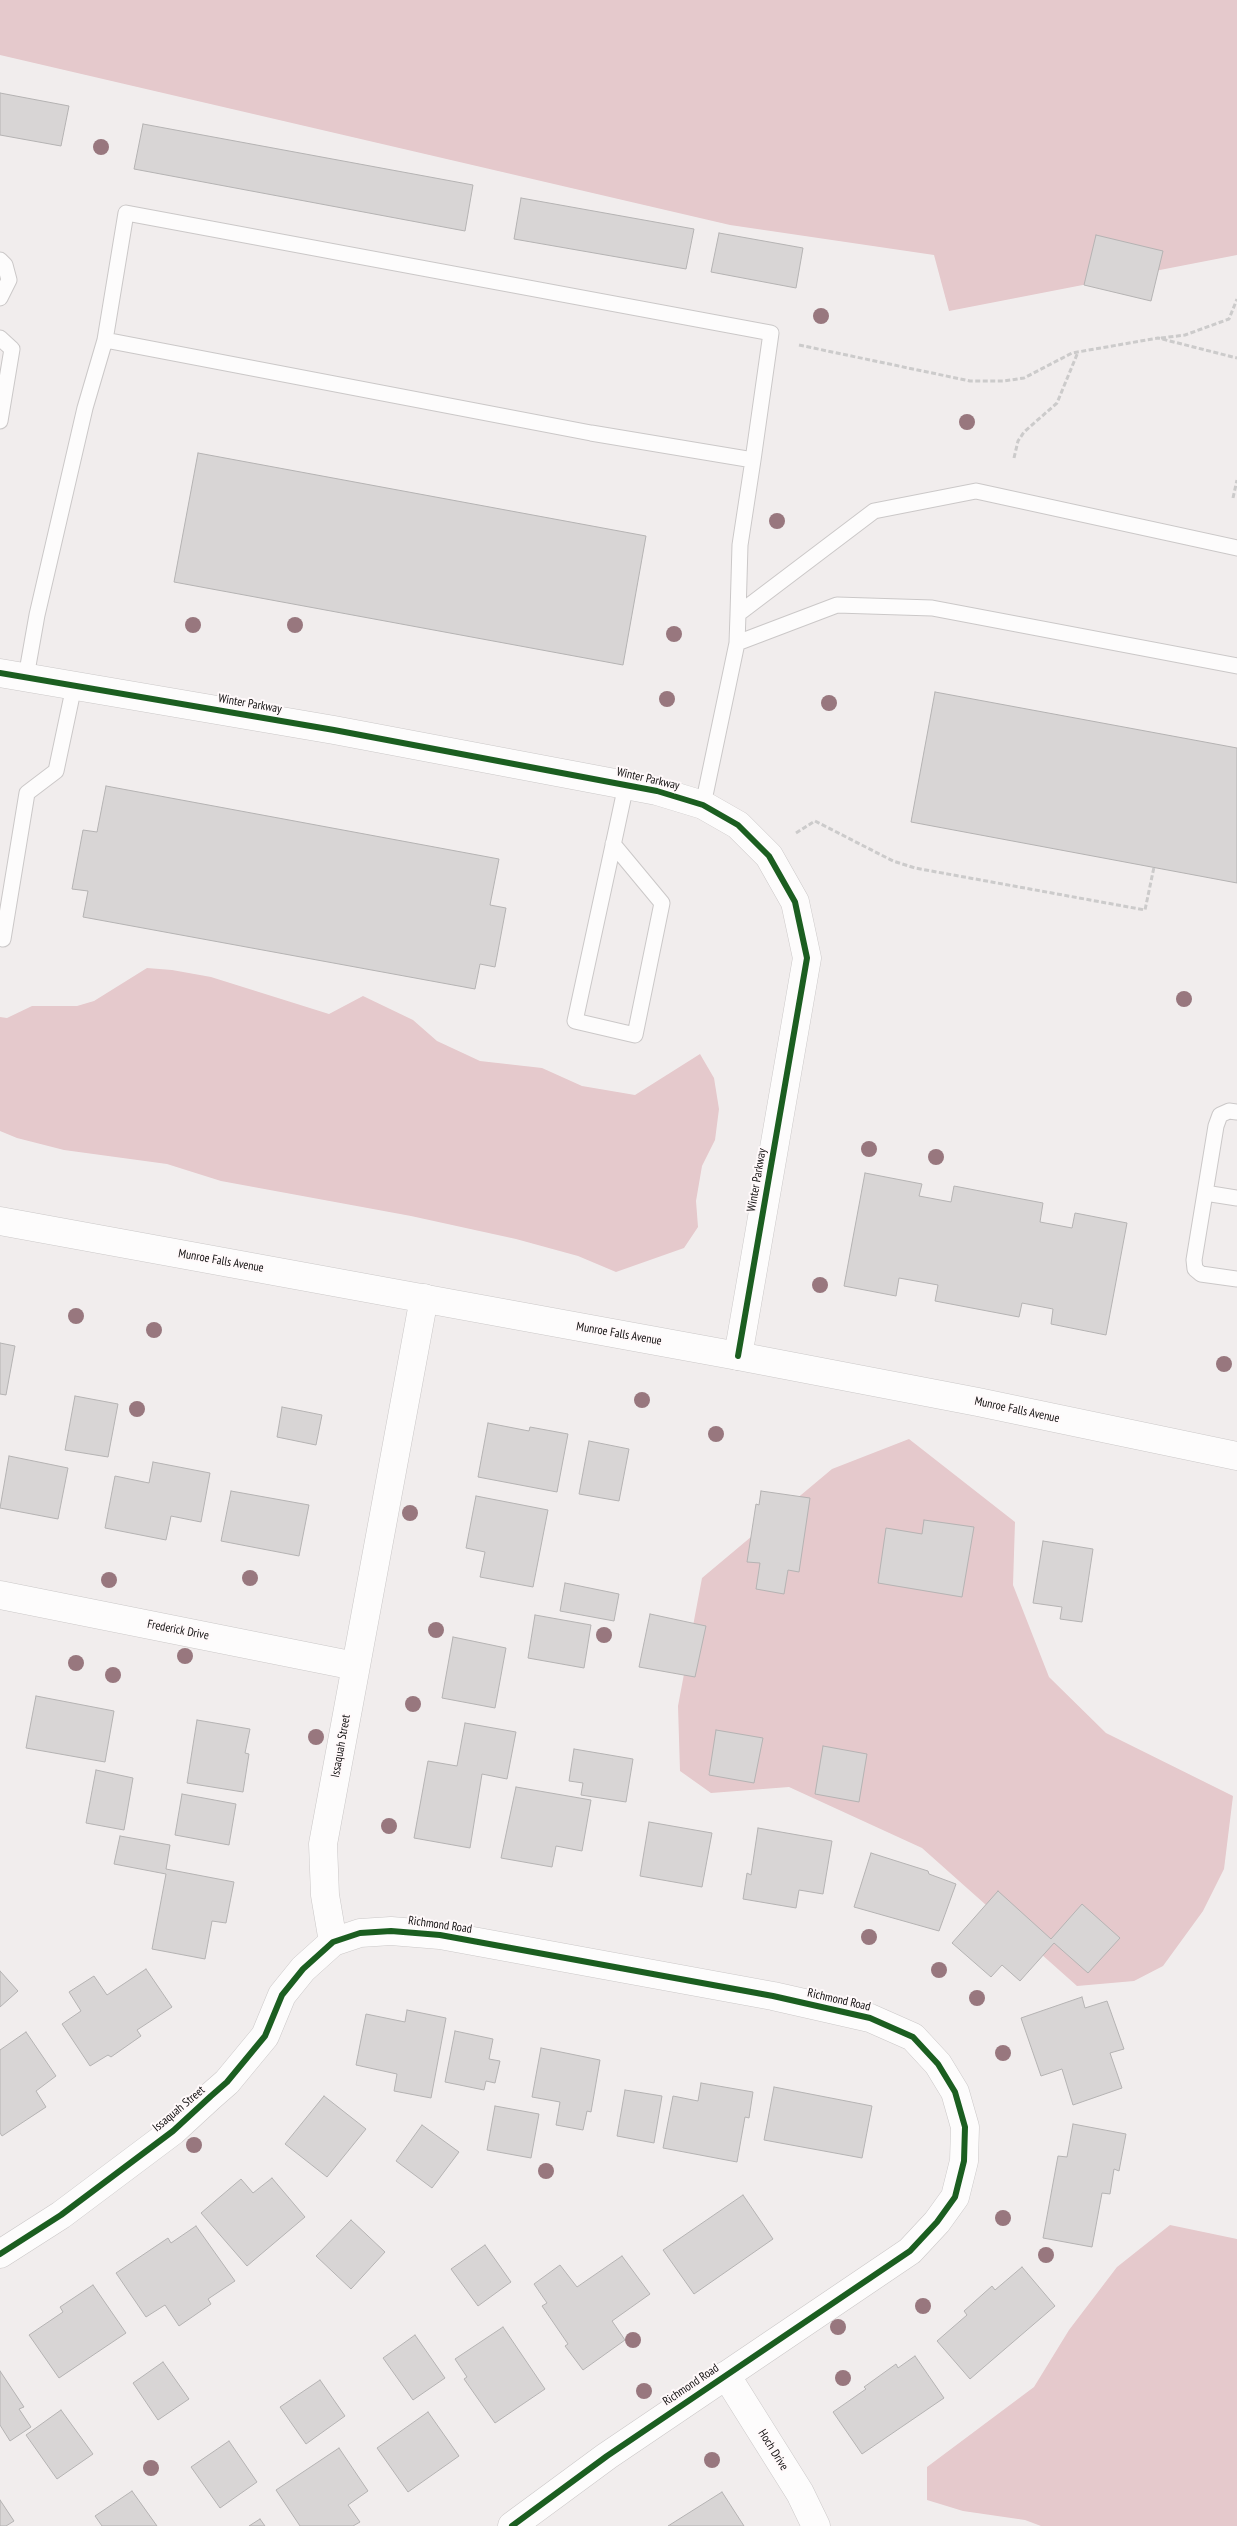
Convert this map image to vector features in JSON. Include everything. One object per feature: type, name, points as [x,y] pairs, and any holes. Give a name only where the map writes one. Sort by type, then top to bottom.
[{"type":"street","name":"Winter Parkway","points":[[13,675],[344,732],[657,791],[703,805],[738,825],[769,856],[795,902],[807,958],[738,1356]]},
{"type":"street","name":"Munroe Falls Avenue","points":[[0,1221],[738,1356],[978,1402],[1237,1456]]},
{"type":"street","name":"Issaquah Street","points":[[0,2254],[61,2215],[173,2131],[228,2082],[265,2036],[282,1995],[303,1969],[333,1942],[325,1895],[323,1844],[424,1298]]},
{"type":"street","name":"Frederick Drive","points":[[0,1595],[355,1666]]},
{"type":"street","name":"Richmond Road","points":[[333,1942],[360,1933],[391,1930],[440,1935],[773,1996],[870,2018],[913,2037],[938,2064],[955,2092],[965,2127],[964,2162],[955,2197],[937,2222],[910,2251],[606,2456],[512,2526]]},
{"type":"street","name":"Hoch Drive","points":[[726,2375],[800,2492],[816,2526]]},
{"type":"lane","points":[[13,675],[37,616],[81,427],[105,340],[126,214],[771,333],[740,545],[737,643],[703,805]]},
{"type":"lane","points":[[0,260],[5,265],[8,280],[0,298]]},
{"type":"lane","points":[[0,338],[12,348],[0,421]]},
{"type":"lane","points":[[105,340],[591,433],[752,460]]},
{"type":"lane","points":[[738,614],[874,510],[976,491],[1237,548]]},
{"type":"lane","points":[[737,643],[837,605],[932,608],[1237,666]]},
{"type":"lane","points":[[3,939],[27,793],[56,771],[74,686]]},
{"type":"lane","points":[[613,844],[662,903],[635,1035],[575,1021],[613,844],[626,785]]},
{"type":"lane","points":[[1237,1112],[1229,1111],[1220,1115],[1216,1126],[1195,1269],[1201,1274],[1237,1279]]},
{"type":"lane","points":[[1206,1193],[1237,1198]]},
{"type":"path","points":[[798,344],[970,381],[1004,381],[1024,378],[1078,352],[1184,334],[1229,319],[1237,300]]},
{"type":"path","points":[[1158,338],[1237,358]]},
{"type":"path","points":[[1014,458],[1018,441],[1024,432],[1057,403],[1078,352]]},
{"type":"path","points":[[1233,498],[1237,480]]},
{"type":"path","points":[[769,856],[802,828],[815,821],[893,861],[914,868],[1145,910],[1154,867]]},
{"type":"shaded area","points":[[0,0],[1237,0],[1237,255],[949,311],[934,255],[730,225],[0,55]]},
{"type":"shaded area","points":[[147,968],[172,970],[211,977],[329,1014],[363,996],[413,1020],[437,1041],[480,1061],[542,1068],[582,1086],[635,1095],[700,1054],[714,1078],[719,1109],[715,1140],[702,1166],[696,1201],[698,1227],[684,1248],[616,1272],[578,1256],[516,1239],[411,1216],[221,1181],[167,1164],[64,1150],[17,1138],[0,1131],[0,1017],[7,1018],[32,1006],[77,1006],[94,1001]]},
{"type":"shaded area","points":[[909,1439],[1015,1522],[1013,1585],[1049,1677],[1106,1733],[1233,1796],[1224,1869],[1203,1911],[1163,1966],[1134,1981],[1077,1986],[922,1848],[789,1787],[711,1793],[680,1771],[678,1706],[702,1578],[832,1469]]},
{"type":"shaded area","points":[[1170,2225],[1237,2239],[1237,2526],[1041,2526],[1025,2520],[963,2511],[927,2500],[927,2467],[1034,2387],[1069,2330],[1117,2267]]},
{"type":"building","points":[[0,93],[69,106],[61,146],[0,135]]},
{"type":"building","points":[[143,124],[473,185],[465,231],[134,169]]},
{"type":"building","points":[[521,198],[694,229],[686,269],[514,239]]},
{"type":"building","points":[[719,233],[803,248],[796,288],[711,272]]},
{"type":"building","points":[[1096,235],[1163,251],[1151,301],[1084,285]]},
{"type":"building","points":[[198,453],[646,536],[623,665],[174,582]]},
{"type":"building","points":[[935,692],[1237,748],[1237,883],[911,822]]},
{"type":"building","points":[[106,786],[499,859],[490,905],[506,908],[495,967],[480,964],[475,989],[83,917],[88,891],[72,889],[83,830],[97,832]]},
{"type":"building","points":[[865,1173],[922,1184],[919,1196],[951,1202],[954,1186],[1043,1203],[1040,1222],[1072,1228],[1075,1213],[1127,1223],[1106,1335],[1051,1324],[1053,1309],[1022,1303],[1019,1317],[935,1301],[938,1285],[899,1278],[896,1296],[844,1286]]},
{"type":"building","points":[[0,1343],[15,1346],[6,1395],[0,1394]]},
{"type":"building","points":[[75,1396],[118,1404],[108,1457],[65,1450]]},
{"type":"building","points":[[282,1407],[322,1415],[316,1445],[277,1437]]},
{"type":"building","points":[[488,1423],[529,1431],[530,1427],[568,1434],[557,1492],[478,1477]]},
{"type":"building","points":[[589,1441],[629,1449],[619,1501],[579,1494]]},
{"type":"building","points":[[9,1456],[68,1468],[58,1519],[0,1508]]},
{"type":"building","points":[[153,1462],[210,1473],[201,1522],[171,1516],[166,1540],[105,1528],[115,1476],[149,1483]]},
{"type":"building","points":[[231,1491],[309,1505],[299,1556],[221,1541]]},
{"type":"building","points":[[761,1491],[810,1498],[799,1572],[788,1570],[784,1594],[756,1589],[760,1563],[747,1562],[756,1504],[759,1505]]},
{"type":"building","points":[[476,1496],[548,1510],[533,1587],[480,1577],[485,1552],[466,1548]]},
{"type":"building","points":[[924,1520],[974,1527],[962,1597],[878,1583],[886,1528],[922,1534]]},
{"type":"building","points":[[1043,1541],[1093,1549],[1082,1622],[1060,1619],[1062,1607],[1033,1603]]},
{"type":"building","points":[[565,1583],[619,1594],[614,1621],[560,1611]]},
{"type":"building","points":[[650,1614],[706,1626],[695,1677],[639,1667]]},
{"type":"building","points":[[535,1615],[591,1625],[584,1668],[528,1658]]},
{"type":"building","points":[[453,1637],[506,1648],[495,1708],[442,1698]]},
{"type":"building","points":[[36,1696],[114,1711],[105,1762],[26,1748]]},
{"type":"building","points":[[197,1720],[250,1729],[245,1753],[249,1754],[243,1792],[187,1783]]},
{"type":"building","points":[[465,1723],[516,1732],[507,1779],[482,1774],[470,1848],[414,1838],[428,1761],[457,1766]]},
{"type":"building","points":[[716,1730],[763,1738],[754,1783],[709,1775]]},
{"type":"building","points":[[823,1746],[867,1754],[859,1802],[815,1794]]},
{"type":"building","points":[[574,1749],[633,1759],[626,1802],[581,1795],[583,1783],[569,1781]]},
{"type":"building","points":[[96,1770],[133,1778],[124,1830],[86,1823]]},
{"type":"building","points":[[516,1787],[591,1800],[582,1851],[556,1846],[552,1867],[501,1858]]},
{"type":"building","points":[[182,1794],[236,1804],[229,1845],[175,1835]]},
{"type":"building","points":[[649,1822],[712,1833],[702,1887],[640,1876]]},
{"type":"building","points":[[758,1828],[832,1841],[823,1894],[799,1890],[796,1908],[743,1899],[747,1873],[751,1875]]},
{"type":"building","points":[[120,1836],[170,1845],[166,1869],[234,1882],[226,1923],[212,1921],[205,1959],[152,1949],[166,1874],[114,1864]]},
{"type":"building","points":[[871,1853],[928,1871],[929,1874],[956,1884],[939,1931],[854,1907]]},
{"type":"building","points":[[998,1891],[1051,1939],[1082,1904],[1120,1938],[1088,1973],[1054,1943],[1020,1981],[1002,1965],[991,1977],[952,1943]]},
{"type":"building","points":[[146,1969],[172,2007],[137,2030],[141,2036],[111,2057],[108,2055],[90,2066],[62,2024],[81,2011],[69,1992],[94,1976],[107,1995]]},
{"type":"building","points":[[0,1971],[18,1991],[0,2007]]},
{"type":"building","points":[[1082,1997],[1085,2008],[1107,2001],[1124,2049],[1110,2053],[1122,2088],[1073,2105],[1062,2069],[1041,2076],[1021,2018]]},
{"type":"building","points":[[407,2010],[446,2018],[431,2098],[394,2091],[397,2074],[356,2065],[366,2014],[405,2022]]},
{"type":"building","points":[[455,2031],[493,2039],[489,2059],[500,2061],[495,2083],[486,2081],[484,2090],[445,2082]]},
{"type":"building","points":[[26,2032],[56,2076],[36,2091],[46,2107],[2,2136],[0,2133],[0,2050]]},
{"type":"building","points":[[541,2048],[600,2060],[591,2112],[587,2111],[583,2130],[556,2125],[560,2102],[532,2097]]},
{"type":"building","points":[[701,2083],[753,2092],[749,2118],[745,2117],[737,2162],[663,2148],[673,2096],[698,2101]]},
{"type":"building","points":[[774,2087],[872,2106],[862,2158],[764,2140]]},
{"type":"building","points":[[625,2090],[662,2096],[654,2143],[617,2136]]},
{"type":"building","points":[[324,2096],[366,2129],[327,2177],[285,2144]]},
{"type":"building","points":[[495,2106],[539,2114],[531,2158],[487,2150]]},
{"type":"building","points":[[1073,2124],[1126,2134],[1119,2171],[1114,2169],[1110,2194],[1102,2193],[1092,2247],[1043,2238],[1058,2156],[1067,2157]]},
{"type":"building","points":[[422,2125],[459,2152],[432,2188],[396,2161]]},
{"type":"building","points":[[272,2178],[305,2217],[247,2266],[201,2213],[241,2179],[253,2193]]},
{"type":"building","points":[[743,2195],[773,2239],[694,2294],[663,2250]]},
{"type":"building","points":[[351,2220],[385,2252],[351,2289],[316,2256]]},
{"type":"building","points":[[196,2226],[235,2281],[208,2299],[211,2304],[179,2326],[165,2305],[146,2317],[116,2273],[168,2238],[171,2243]]},
{"type":"building","points":[[485,2245],[511,2282],[478,2306],[451,2269]]},
{"type":"building","points":[[622,2256],[650,2294],[612,2321],[625,2340],[583,2370],[565,2346],[568,2344],[542,2306],[547,2303],[534,2284],[560,2265],[577,2287]]},
{"type":"building","points":[[1022,2267],[1055,2306],[970,2379],[937,2341],[967,2315],[964,2311],[992,2286],[995,2290]]},
{"type":"building","points":[[93,2285],[126,2333],[59,2378],[29,2335],[63,2312],[60,2307]]},
{"type":"building","points":[[503,2327],[545,2389],[495,2423],[464,2379],[467,2377],[455,2359]]},
{"type":"building","points":[[415,2335],[445,2378],[413,2400],[383,2358]]},
{"type":"building","points":[[915,2356],[944,2398],[862,2454],[833,2412],[866,2389],[864,2387],[896,2364],[898,2368]]},
{"type":"building","points":[[163,2362],[189,2399],[158,2420],[133,2383]]},
{"type":"building","points":[[0,2371],[24,2407],[19,2409],[31,2427],[10,2441],[0,2425]]},
{"type":"building","points":[[320,2380],[345,2416],[306,2444],[280,2407]]},
{"type":"building","points":[[61,2410],[93,2454],[57,2479],[26,2435]]},
{"type":"building","points":[[428,2412],[459,2456],[408,2492],[377,2448]]},
{"type":"building","points":[[229,2441],[257,2482],[220,2508],[191,2467]]},
{"type":"building","points":[[339,2448],[368,2491],[348,2505],[360,2522],[353,2526],[300,2526],[276,2490]]},
{"type":"building","points":[[132,2491],[157,2526],[102,2526],[95,2516]]},
{"type":"building","points":[[722,2492],[744,2526],[668,2526]]},
{"type":"building","points":[[0,2500],[14,2521],[6,2526],[0,2526]]},
{"type":"building","points":[[260,2519],[265,2526],[249,2526]]},
{"type":"cycle path","points":[[0,673],[334,730],[657,791],[703,805],[738,825],[769,856],[795,902],[807,958],[738,1356]]},
{"type":"cycle path","points":[[0,2254],[61,2215],[173,2131],[227,2082],[265,2036],[282,1995],[303,1969],[333,1942],[360,1933],[391,1931],[440,1935],[773,1996],[870,2018],[913,2037],[938,2064],[955,2092],[965,2127],[964,2161],[955,2197],[937,2222],[910,2251],[607,2456],[512,2526]]}]
